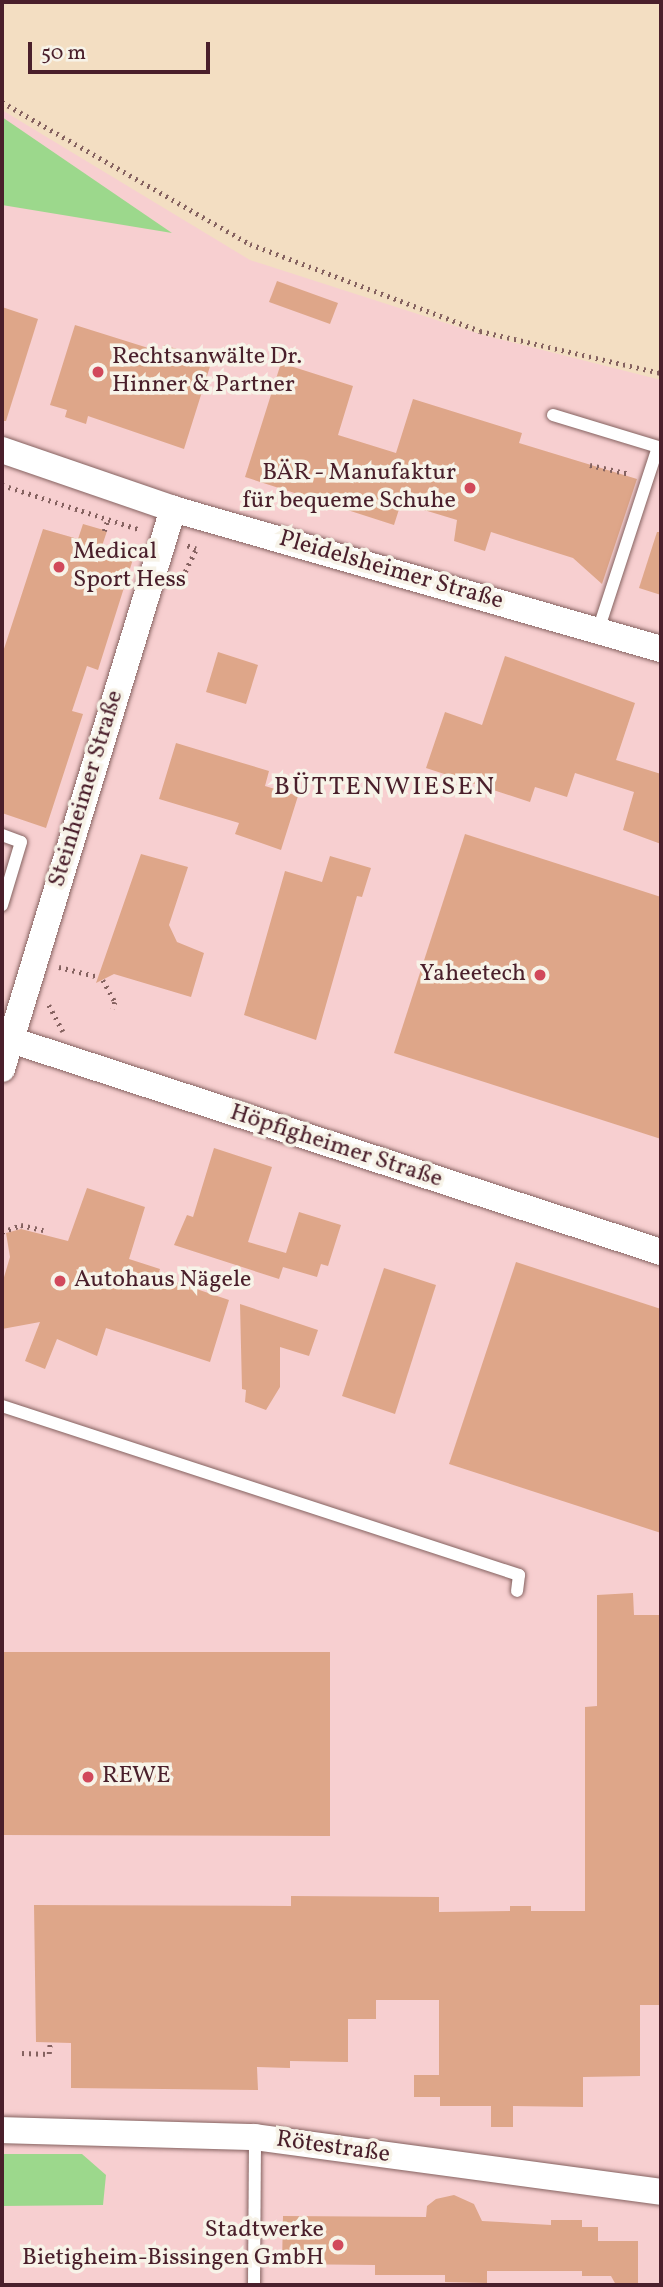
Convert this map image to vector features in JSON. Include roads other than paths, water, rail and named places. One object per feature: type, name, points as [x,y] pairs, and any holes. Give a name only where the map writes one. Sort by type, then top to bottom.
[{"type":"street","name":"Pleidelsheimer Straße","points":[[2,450],[173,509],[661,649]]},
{"type":"street","name":"Steinheimer Straße","points":[[2,1069],[7,1038],[173,509]]},
{"type":"street","name":"Höpfigheimer Straße","points":[[7,1038],[661,1252]]},
{"type":"street","name":"Rötestraße","points":[[2,2130],[255,2137],[661,2192]]},
{"type":"lane","points":[[553,415],[658,447],[598,631]]},
{"type":"lane","points":[[2,835],[21,842],[2,905]]},
{"type":"lane","points":[[2,1406],[519,1575],[517,1591]]},
{"type":"lane","points":[[254,2285],[255,2137]]},
{"type":"place","name":"Rechtsanwälte Dr. Hinner & Partner","points":[[98,372]]},
{"type":"place","name":"BÄR - Manufaktur für bequeme Schuhe","points":[[470,488]]},
{"type":"place","name":"Medical Sport Hess","points":[[59,567]]},
{"type":"place","name":"Yaheetech","points":[[540,975]]},
{"type":"place","name":"Autohaus Nägele","points":[[60,1281]]},
{"type":"place","name":"REWE","points":[[88,1777]]},
{"type":"place","name":"Stadtwerke Bietigheim-Bissingen GmbH","points":[[338,2245]]},
{"type":"district","name":"BÜTTENWIESEN","points":[[385,788]]}]
